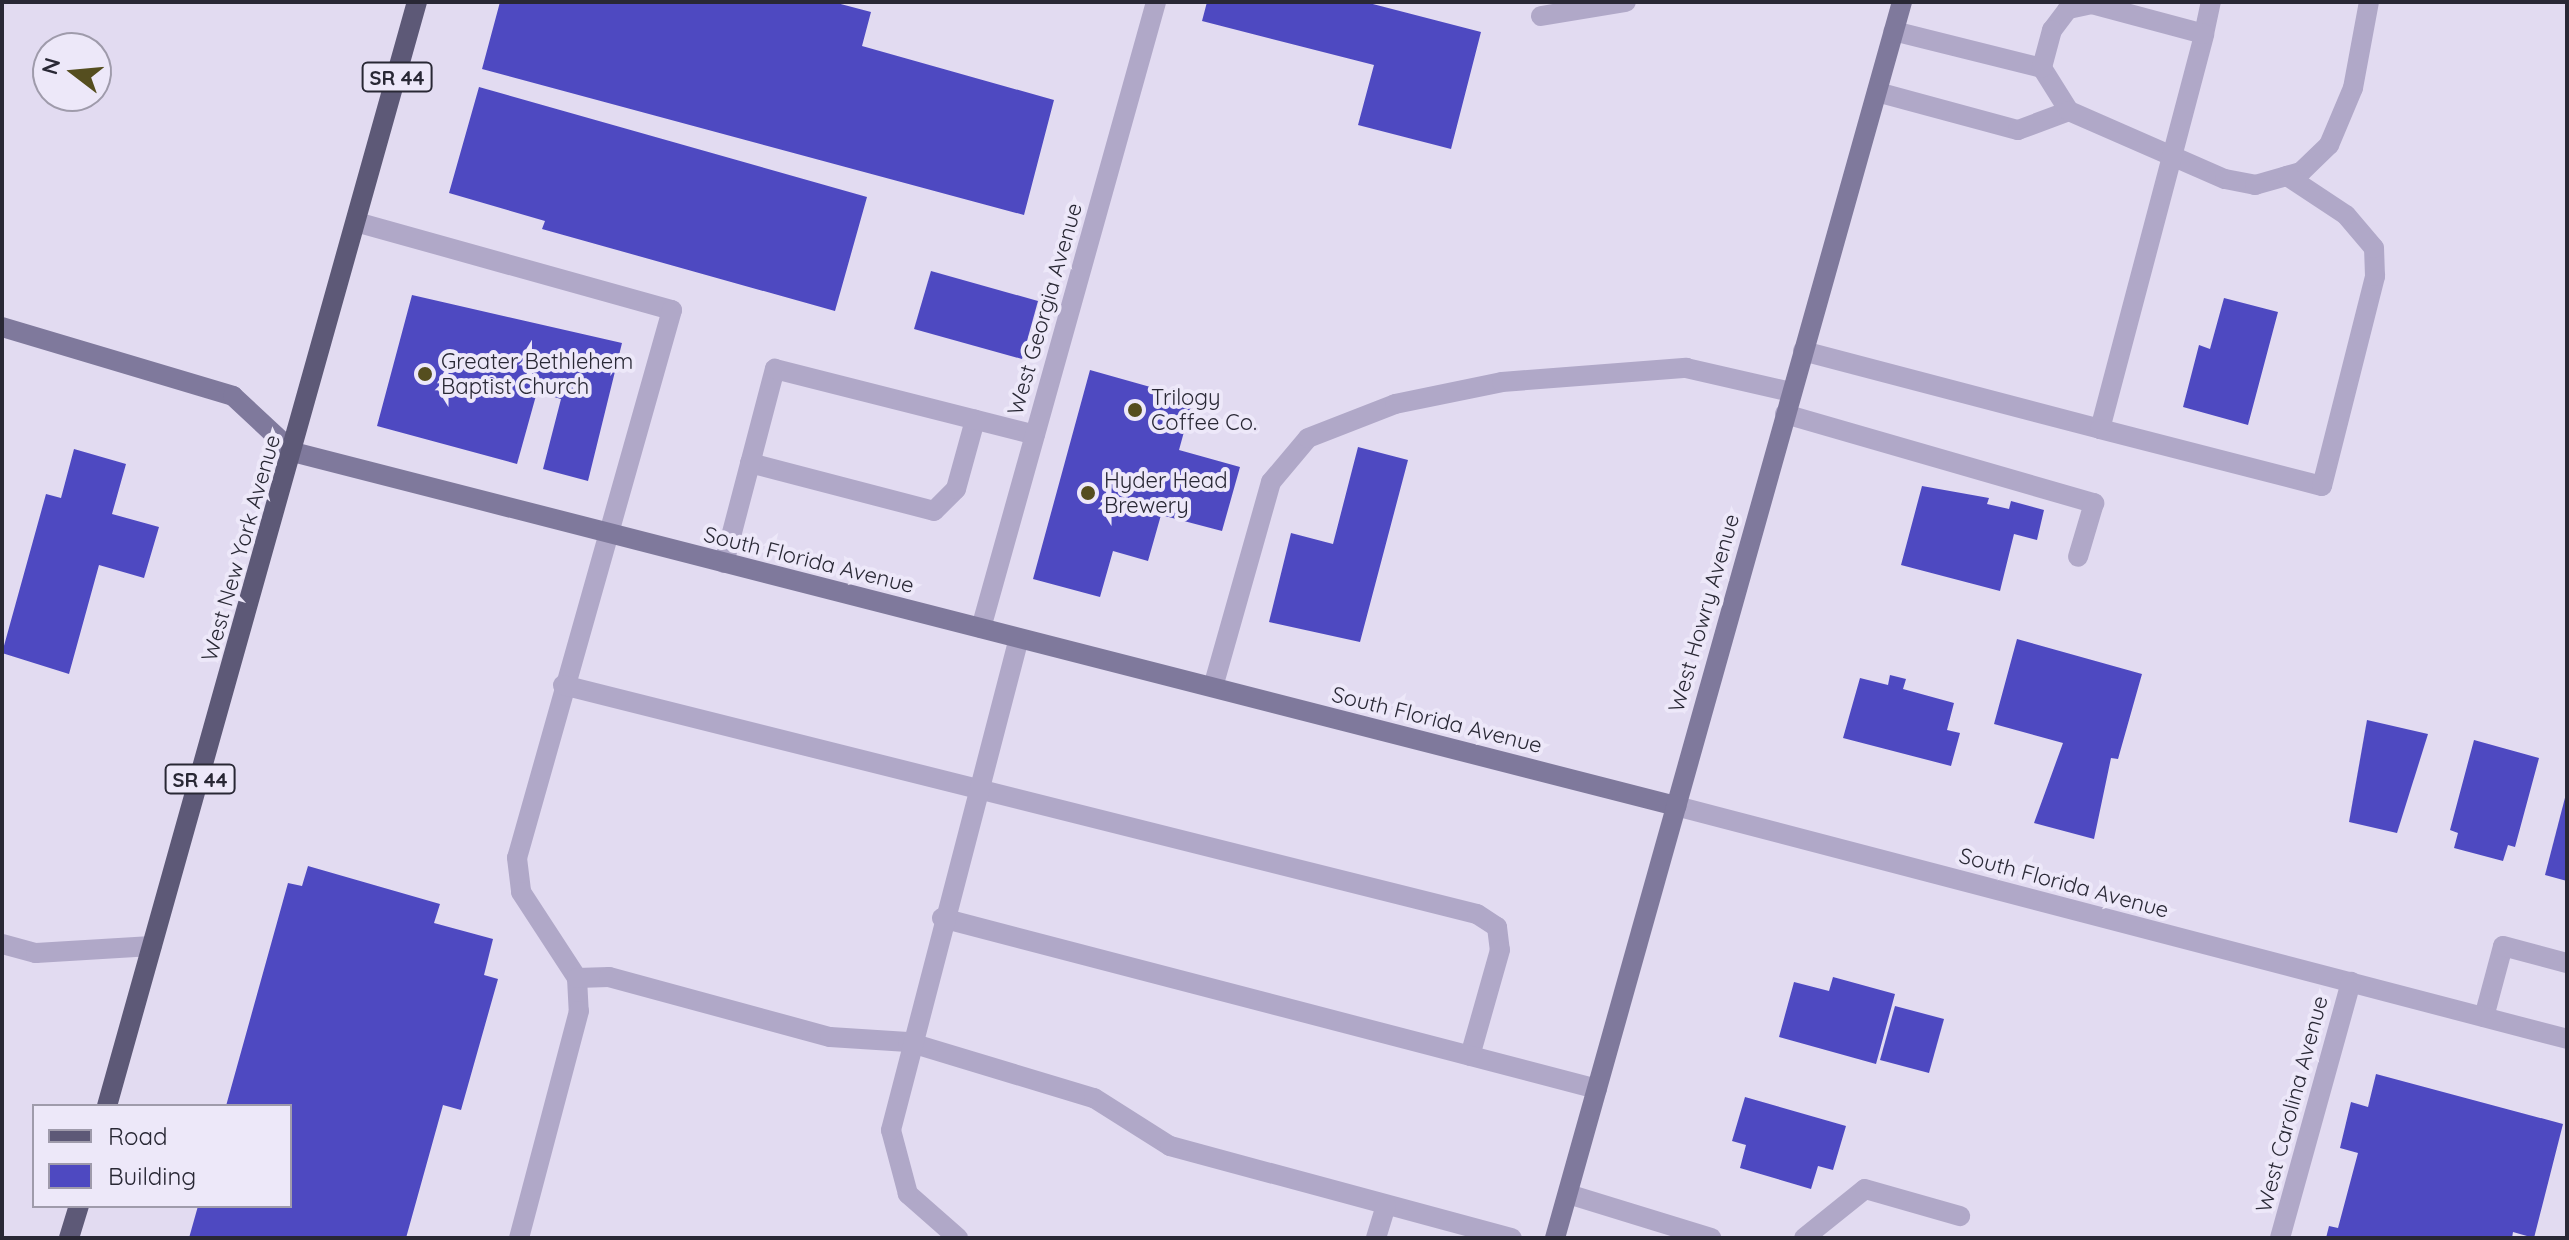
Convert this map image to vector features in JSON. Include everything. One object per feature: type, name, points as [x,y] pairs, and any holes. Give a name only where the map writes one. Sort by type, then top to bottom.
[{"type":"main road","name":"West New York Avenue","points":[[108,1104],[417,2]]},
{"type":"main road","points":[[69,1238],[78,1208]]},
{"type":"street","name":"West Georgia Avenue","points":[[981,628],[1156,2]]},
{"type":"street","points":[[1541,16],[1626,2]]},
{"type":"street","name":"West Howry Avenue","points":[[1555,1238],[1902,2]]},
{"type":"street","points":[[2100,429],[2211,2]]},
{"type":"street","points":[[1894,31],[2042,68],[2069,111],[2170,155],[2255,185],[2287,176],[2329,145],[2353,88],[2369,2]]},
{"type":"street","points":[[2042,68],[2052,30],[2068,9],[2092,4],[2204,34]]},
{"type":"street","points":[[1877,92],[2018,130],[2069,111]]},
{"type":"street","points":[[1803,351],[2322,486],[2375,276],[2374,248],[2346,215],[2287,176]]},
{"type":"street","points":[[356,222],[672,310],[563,685],[516,874],[577,978],[572,1055],[519,1238]]},
{"type":"street","points":[[2,327],[196,380],[233,396],[293,452]]},
{"type":"street","points":[[1213,687],[1271,482],[1308,438],[1395,404],[1516,380],[1686,368],[1791,392]]},
{"type":"street","points":[[724,563],[775,369],[1035,435]]},
{"type":"street","points":[[1785,414],[2094,503],[2078,557]]},
{"type":"street","points":[[750,463],[934,511],[956,489],[975,420]]},
{"type":"street","name":"South Florida Avenue","points":[[293,452],[1676,806],[2567,1039]]},
{"type":"street","points":[[958,1238],[908,1194],[897,1164],[891,1130],[908,1042],[1019,638]]},
{"type":"street","points":[[563,685],[979,784],[1488,919],[1500,950],[1470,1056]]},
{"type":"street","points":[[942,918],[1597,1089]]},
{"type":"street","points":[[2,944],[36,953],[152,946]]},
{"type":"street","points":[[2484,1017],[2503,946],[2567,963]]},
{"type":"street","points":[[577,978],[609,977],[830,1037],[908,1042],[1094,1098],[1170,1146],[1512,1238]]},
{"type":"street","name":"West Carolina Avenue","points":[[2280,1238],[2351,982]]},
{"type":"street","points":[[1804,1238],[1865,1189],[1960,1216]]},
{"type":"street","points":[[1568,1194],[1711,1238]]},
{"type":"street","points":[[1376,1238],[1386,1205]]},
{"type":"building","points":[[500,2],[833,2],[871,12],[862,46],[1054,100],[1024,215],[482,69]]},
{"type":"building","points":[[1207,2],[1365,2],[1481,32],[1451,149],[1358,125],[1374,65],[1202,21]]},
{"type":"building","points":[[479,87],[867,197],[835,311],[542,229],[545,221],[449,193]]},
{"type":"building","points":[[931,271],[1038,301],[1022,359],[914,329]]},
{"type":"building","points":[[412,295],[622,343],[588,481],[543,469],[561,399],[537,392],[517,464],[377,426]]},
{"type":"building","points":[[2224,298],[2278,312],[2248,425],[2183,407],[2199,345],[2210,349]]},
{"type":"building","points":[[1090,370],[1193,399],[1179,450],[1240,467],[1222,531],[1161,515],[1148,561],[1113,551],[1100,597],[1033,579]]},
{"type":"building","points":[[1358,447],[1408,460],[1360,642],[1269,622],[1291,533],[1333,544]]},
{"type":"building","points":[[74,449],[126,464],[112,514],[159,527],[144,578],[99,565],[69,674],[2,653],[46,494],[61,498]]},
{"type":"building","points":[[1922,486],[1989,498],[1987,504],[2009,509],[2011,501],[2044,510],[2037,540],[2014,534],[2000,591],[1901,565]]},
{"type":"building","points":[[2017,639],[2142,674],[2118,759],[2111,758],[2094,839],[2034,823],[2063,743],[1994,724]]},
{"type":"building","points":[[1890,675],[1906,679],[1903,689],[1954,703],[1947,730],[1960,733],[1951,766],[1843,738],[1860,678],[1888,685]]},
{"type":"building","points":[[2367,720],[2428,734],[2397,833],[2349,822]]},
{"type":"building","points":[[2474,740],[2539,758],[2515,847],[2508,845],[2503,861],[2454,848],[2458,833],[2450,830]]},
{"type":"building","points":[[2567,790],[2567,881],[2545,875]]},
{"type":"building","points":[[308,866],[440,904],[434,923],[493,939],[484,975],[498,979],[461,1110],[443,1105],[406,1238],[189,1238],[197,1208],[292,1208],[292,1104],[227,1104],[288,883],[302,886]]},
{"type":"building","points":[[1833,977],[1895,994],[1876,1064],[1779,1037],[1794,982],[1829,991]]},
{"type":"building","points":[[1895,1006],[1944,1019],[1929,1073],[1880,1060]]},
{"type":"building","points":[[2376,1074],[2563,1124],[2534,1238],[2513,1232],[2512,1238],[2326,1238],[2329,1226],[2338,1228],[2358,1153],[2340,1148],[2351,1102],[2368,1107]]},
{"type":"building","points":[[1745,1097],[1846,1126],[1833,1170],[1818,1166],[1811,1189],[1740,1168],[1746,1145],[1732,1141]]},
{"type":"place","name":"Greater Bethlehem Baptist Church","points":[[425,374]]},
{"type":"place","name":"Trilogy Coffee Co.","points":[[1135,410]]},
{"type":"place","name":"Hyder Head Brewery","points":[[1088,493]]}]
